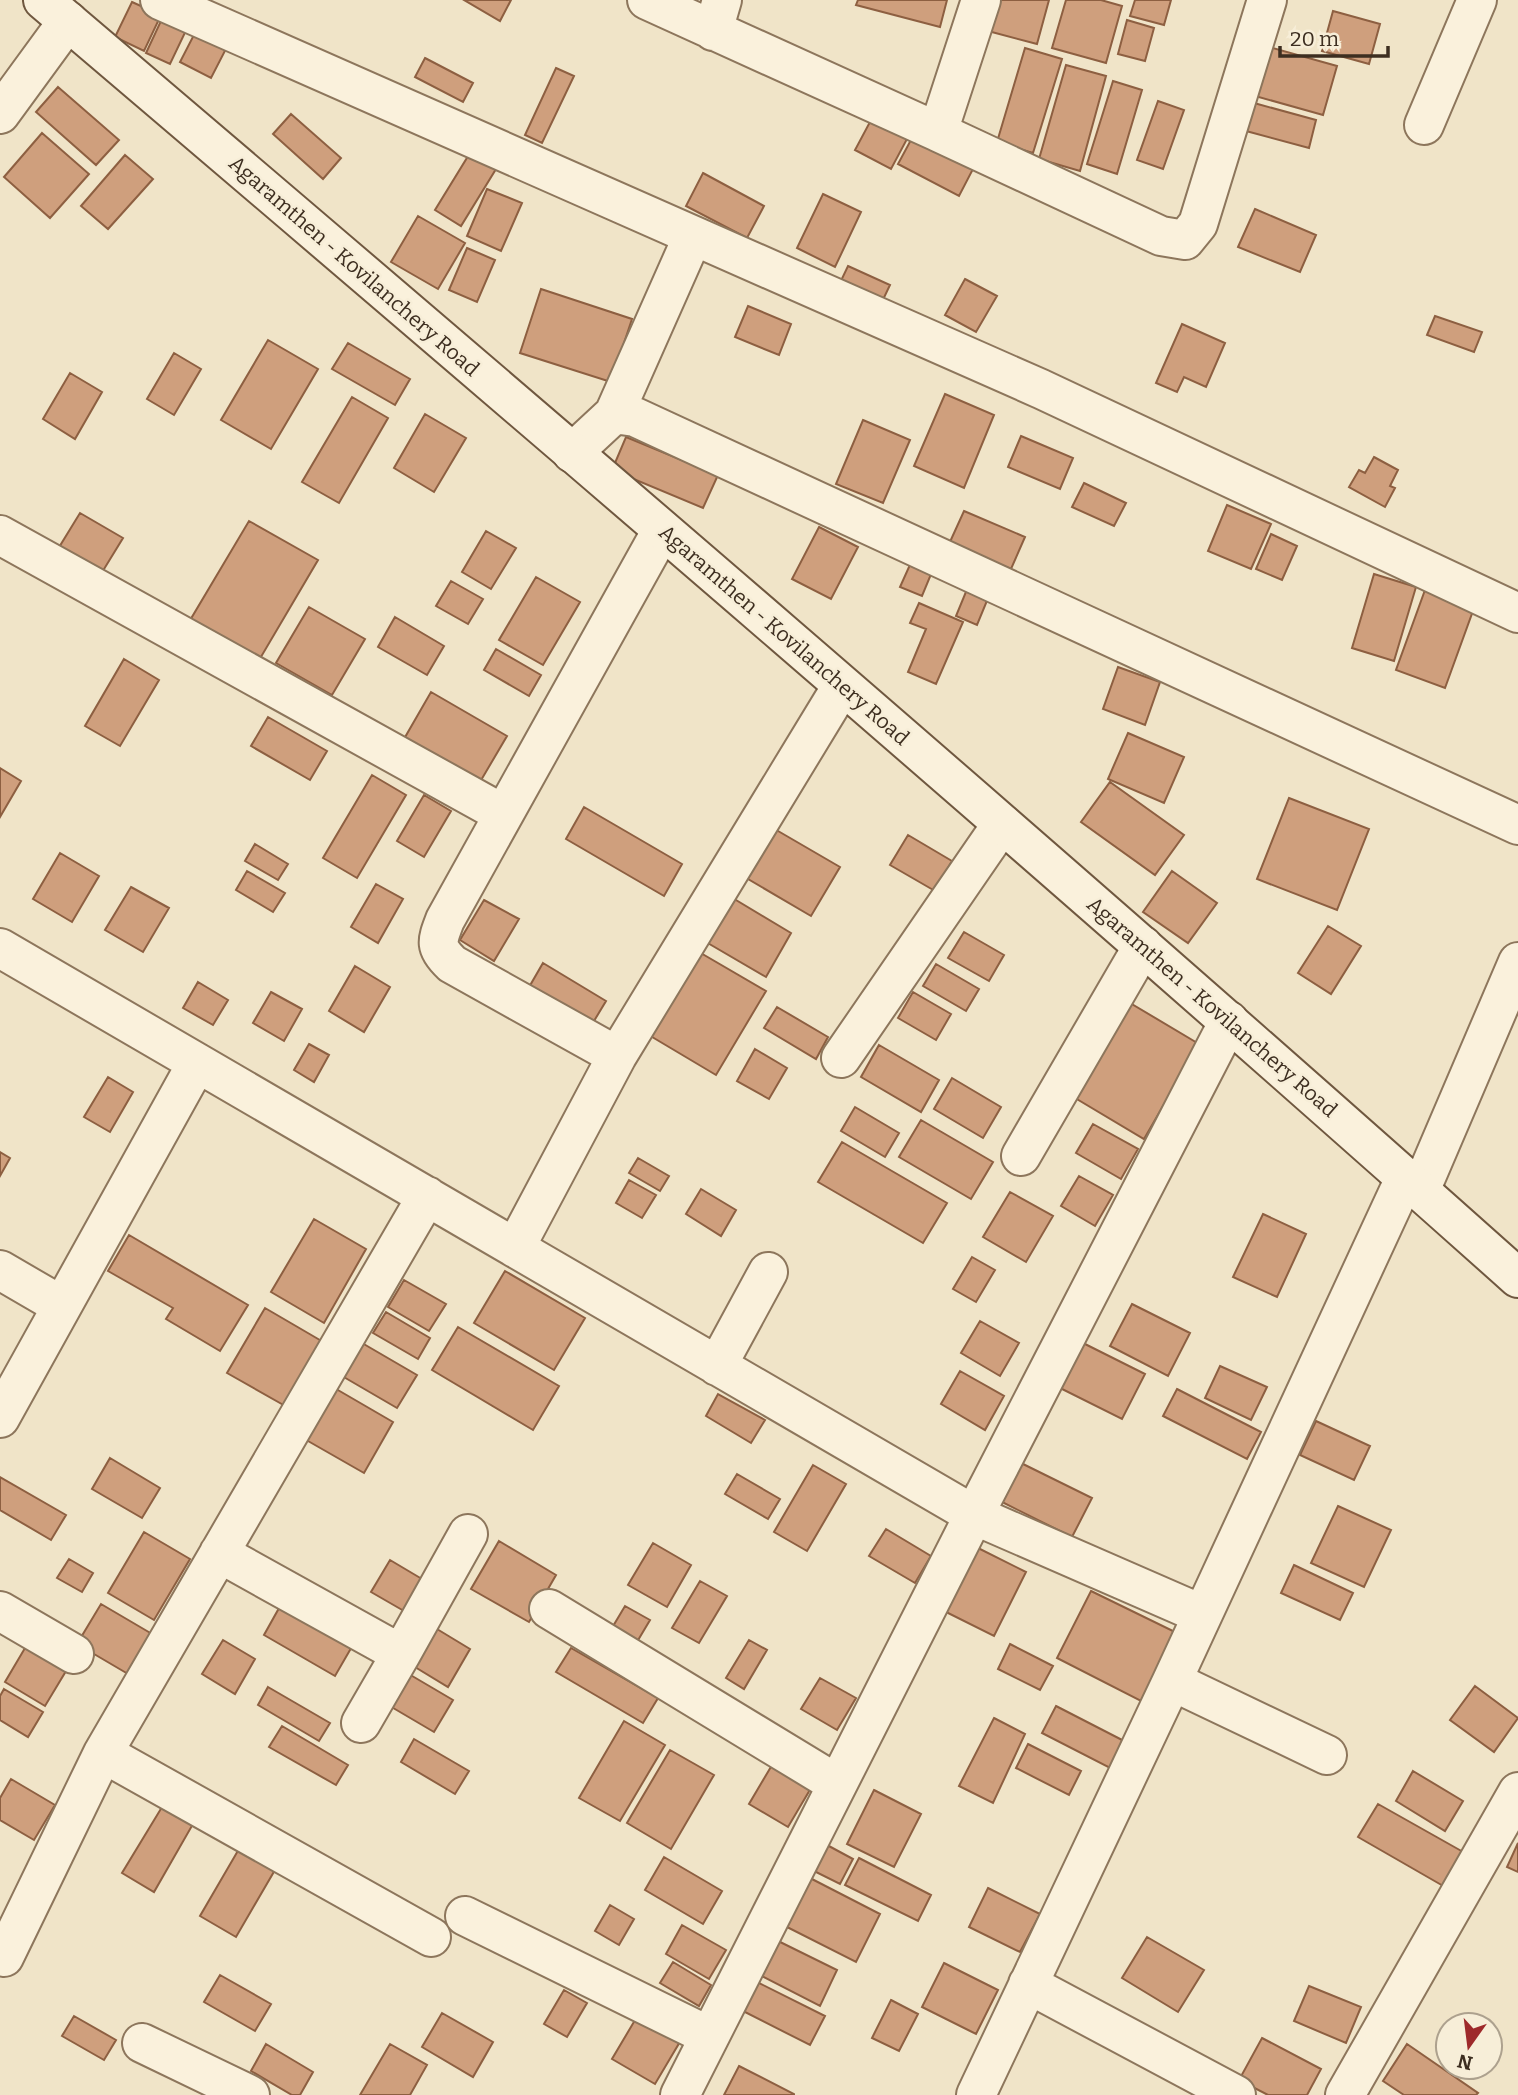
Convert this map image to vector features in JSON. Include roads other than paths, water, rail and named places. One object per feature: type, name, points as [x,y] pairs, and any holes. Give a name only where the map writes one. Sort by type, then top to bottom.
[{"type":"street","points":[[160,0],[1041,389],[1518,613]]},
{"type":"street","points":[[647,0],[717,15],[938,132],[1161,236],[1185,240],[1198,224],[1267,0]]},
{"type":"street","points":[[938,132],[981,0]]},
{"type":"street","points":[[1424,125],[1478,0]]},
{"type":"street","points":[[0,114],[56,10]]},
{"type":"street","name":"Agaramthen - Kovilanchery Road","points":[[56,10],[1143,946],[1518,1278]]},
{"type":"street","points":[[572,453],[614,414],[694,236]]},
{"type":"street","points":[[614,414],[635,417],[1518,825]]},
{"type":"street","points":[[617,1056],[452,964],[441,953],[437,940],[445,920],[503,814],[662,530]]},
{"type":"street","points":[[0,535],[503,814]]},
{"type":"street","points":[[515,1248],[617,1056],[842,686]]},
{"type":"street","points":[[841,1058],[1002,824]]},
{"type":"street","points":[[1021,1156],[1143,946]]},
{"type":"street","points":[[0,948],[974,1516],[1201,1614]]},
{"type":"street","points":[[976,2095],[1172,1681],[1201,1614],[1518,961]]},
{"type":"street","points":[[680,2095],[1229,1021]]},
{"type":"street","points":[[0,1418],[197,1063]]},
{"type":"street","points":[[4,1957],[103,1753],[427,1196]]},
{"type":"street","points":[[0,1270],[62,1306]]},
{"type":"street","points":[[717,1366],[768,1272]]},
{"type":"street","points":[[361,1723],[468,1534]]},
{"type":"street","points":[[219,1553],[401,1654]]},
{"type":"street","points":[[549,1609],[837,1784]]},
{"type":"street","points":[[0,1611],[74,1654]]},
{"type":"street","points":[[1172,1681],[1327,1755]]},
{"type":"street","points":[[103,1753],[431,1937]]},
{"type":"street","points":[[1345,2095],[1518,1792]]},
{"type":"street","points":[[465,1916],[709,2036]]},
{"type":"street","points":[[1028,1984],[1236,2095]]},
{"type":"street","points":[[142,2043],[250,2095]]}]
